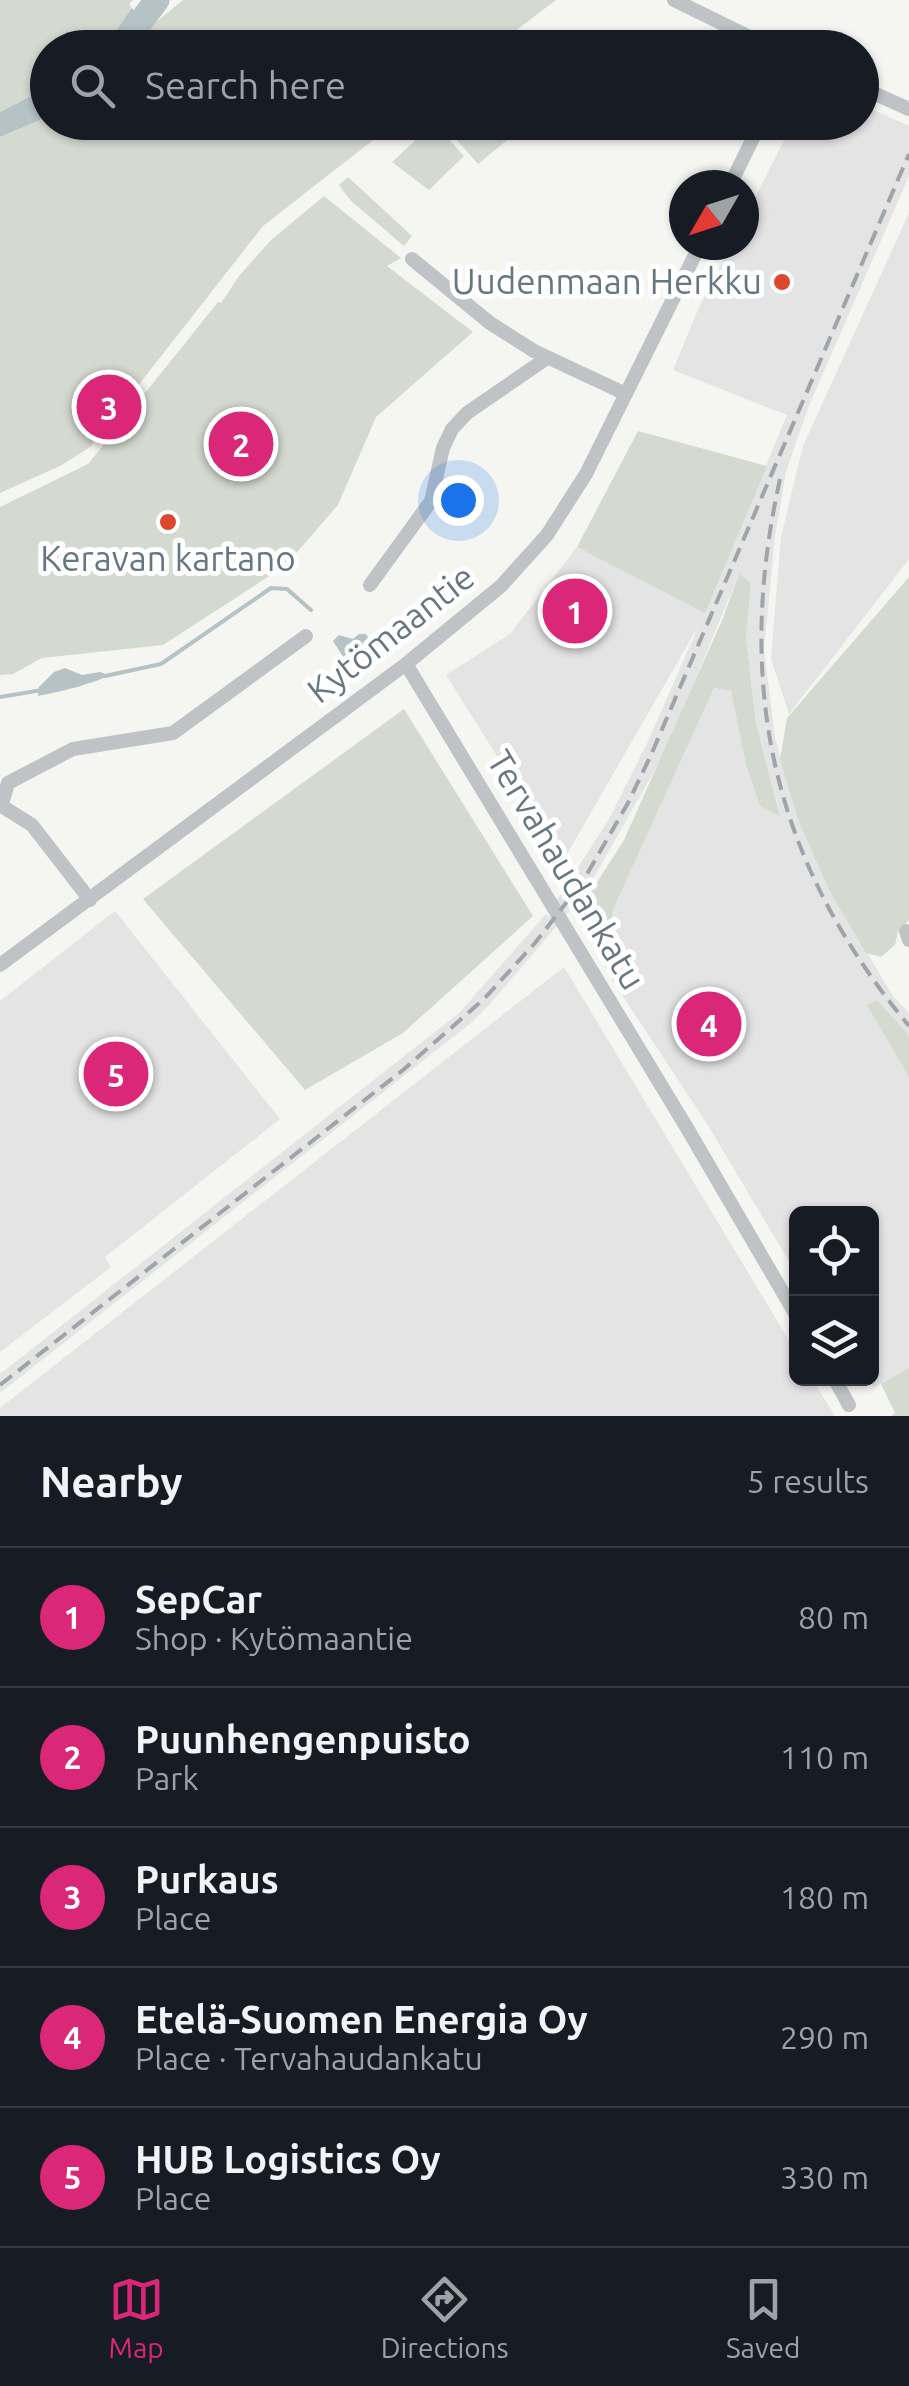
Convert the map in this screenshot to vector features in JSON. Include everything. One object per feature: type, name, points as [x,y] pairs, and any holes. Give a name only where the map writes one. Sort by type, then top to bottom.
[{"type":"street","points":[[674,0],[735,30]]},
{"type":"street","points":[[879,96],[909,110]]},
{"type":"street","points":[[738,170],[753,140]]},
{"type":"street","points":[[412,259],[490,323],[547,358],[626,394]]},
{"type":"street","name":"Kytömaantie","points":[[0,966],[406,664],[501,586],[536,548],[586,474],[693,260]]},
{"type":"street","points":[[370,585],[431,501],[443,448],[452,429],[467,413],[547,358]]},
{"type":"street","points":[[90,900],[32,825],[1,804],[8,783],[73,749],[173,733],[306,636]]},
{"type":"street","name":"Tervahaudankatu","points":[[406,664],[789,1302]]},
{"type":"street","points":[[838,1386],[849,1405]]},
{"type":"shaded area","points":[[0,0],[133,0],[129,4],[132,9],[117,30],[30,30],[30,97],[0,112]]},
{"type":"shaded area","points":[[183,0],[556,0],[516,30],[144,30],[147,25],[150,27]]},
{"type":"shaded area","points":[[132,8],[147,25],[144,30],[117,30]]},
{"type":"shaded area","points":[[30,97],[30,124],[0,137],[0,112]]},
{"type":"shaded area","points":[[879,113],[909,126],[909,176],[808,408],[786,472],[775,536],[764,649],[775,737],[798,820],[828,888],[893,996],[909,1013],[909,1035],[877,1000],[868,1005],[909,1073],[909,1368],[879,1385],[879,1206],[789,1206],[789,1261],[706,1122],[616,986],[634,977],[610,933],[613,910],[714,688],[731,691],[746,765],[760,806],[780,814],[756,723],[746,637],[751,583],[739,574],[665,752],[585,893],[490,1004],[471,1023],[0,1393],[0,1374],[459,1013],[546,914],[549,918],[559,906],[556,901],[608,821],[649,739],[699,625],[563,861],[446,675],[510,634],[577,547],[705,612],[787,415],[673,370],[723,260],[759,260],[759,190],[784,140],[879,140]]},
{"type":"shaded area","points":[[30,124],[30,140],[373,140],[263,226],[90,447],[62,465],[0,493],[0,137]]},
{"type":"shaded area","points":[[416,140],[449,140],[464,156],[429,190],[392,162]]},
{"type":"shaded area","points":[[457,140],[507,140],[478,164]]},
{"type":"shaded area","points":[[348,177],[412,236],[404,246],[350,200],[339,185]]},
{"type":"shaded area","points":[[324,196],[401,258],[387,266],[473,332],[376,417],[338,505],[285,566],[163,645],[42,658],[13,674],[0,675],[0,507],[88,464],[239,276],[271,240]]},
{"type":"shaded area","points":[[909,213],[909,559],[789,714],[771,659],[781,537],[803,446]]},
{"type":"shaded area","points":[[638,431],[767,466],[705,613],[577,547]]},
{"type":"shaded area","points":[[739,574],[751,583],[746,637],[756,723],[780,816],[760,806],[746,765],[731,691],[714,688],[613,910],[610,933],[635,977],[616,986],[576,915],[624,840]]},
{"type":"shaded area","points":[[909,577],[909,920],[898,932],[895,945],[881,957],[866,953],[828,888],[798,820],[780,759],[787,718]]},
{"type":"shaded area","points":[[366,634],[370,641],[356,663],[347,663],[333,641],[339,635],[353,639]]},
{"type":"shaded area","points":[[65,668],[82,675],[108,675],[38,696],[39,687],[54,672]]},
{"type":"shaded area","points":[[404,709],[533,916],[403,1033],[305,1090],[143,899]]},
{"type":"shaded area","points":[[115,911],[280,1119],[105,1257],[111,1267],[0,1352],[0,1001]]},
{"type":"shaded area","points":[[564,967],[789,1340],[789,1386],[816,1386],[835,1416],[0,1416],[0,1408]]},
{"type":"shaded area","points":[[877,1000],[909,1035],[909,1077],[867,1005]]},
{"type":"shaded area","points":[[909,1368],[909,1416],[891,1416],[895,1413],[881,1384]]},
{"type":"waterway","points":[[134,30],[157,0]]},
{"type":"waterway","points":[[105,676],[161,664],[271,588],[287,589],[311,610]]},
{"type":"waterway","points":[[0,697],[42,690]]},
{"type":"railway","points":[[0,1385],[403,1070],[484,999],[535,943],[583,881],[651,755],[909,154]]},
{"type":"railway","points":[[780,479],[767,555],[761,629],[764,700],[776,768],[796,835],[825,900],[862,964],[909,1026]]},
{"type":"place","name":"Uudenmaan Herkku","points":[[782,282]]},
{"type":"place","name":"Purkaus","points":[[109,407]]},
{"type":"place","name":"Puunhengenpuisto","points":[[241,444]]},
{"type":"place","name":"Keravan kartano","points":[[168,522]]},
{"type":"place","name":"SepCar","points":[[575,611]]},
{"type":"place","name":"Etelä-Suomen Energia Oy","points":[[709,1024]]},
{"type":"place","name":"HUB Logistics Oy","points":[[116,1074]]}]
